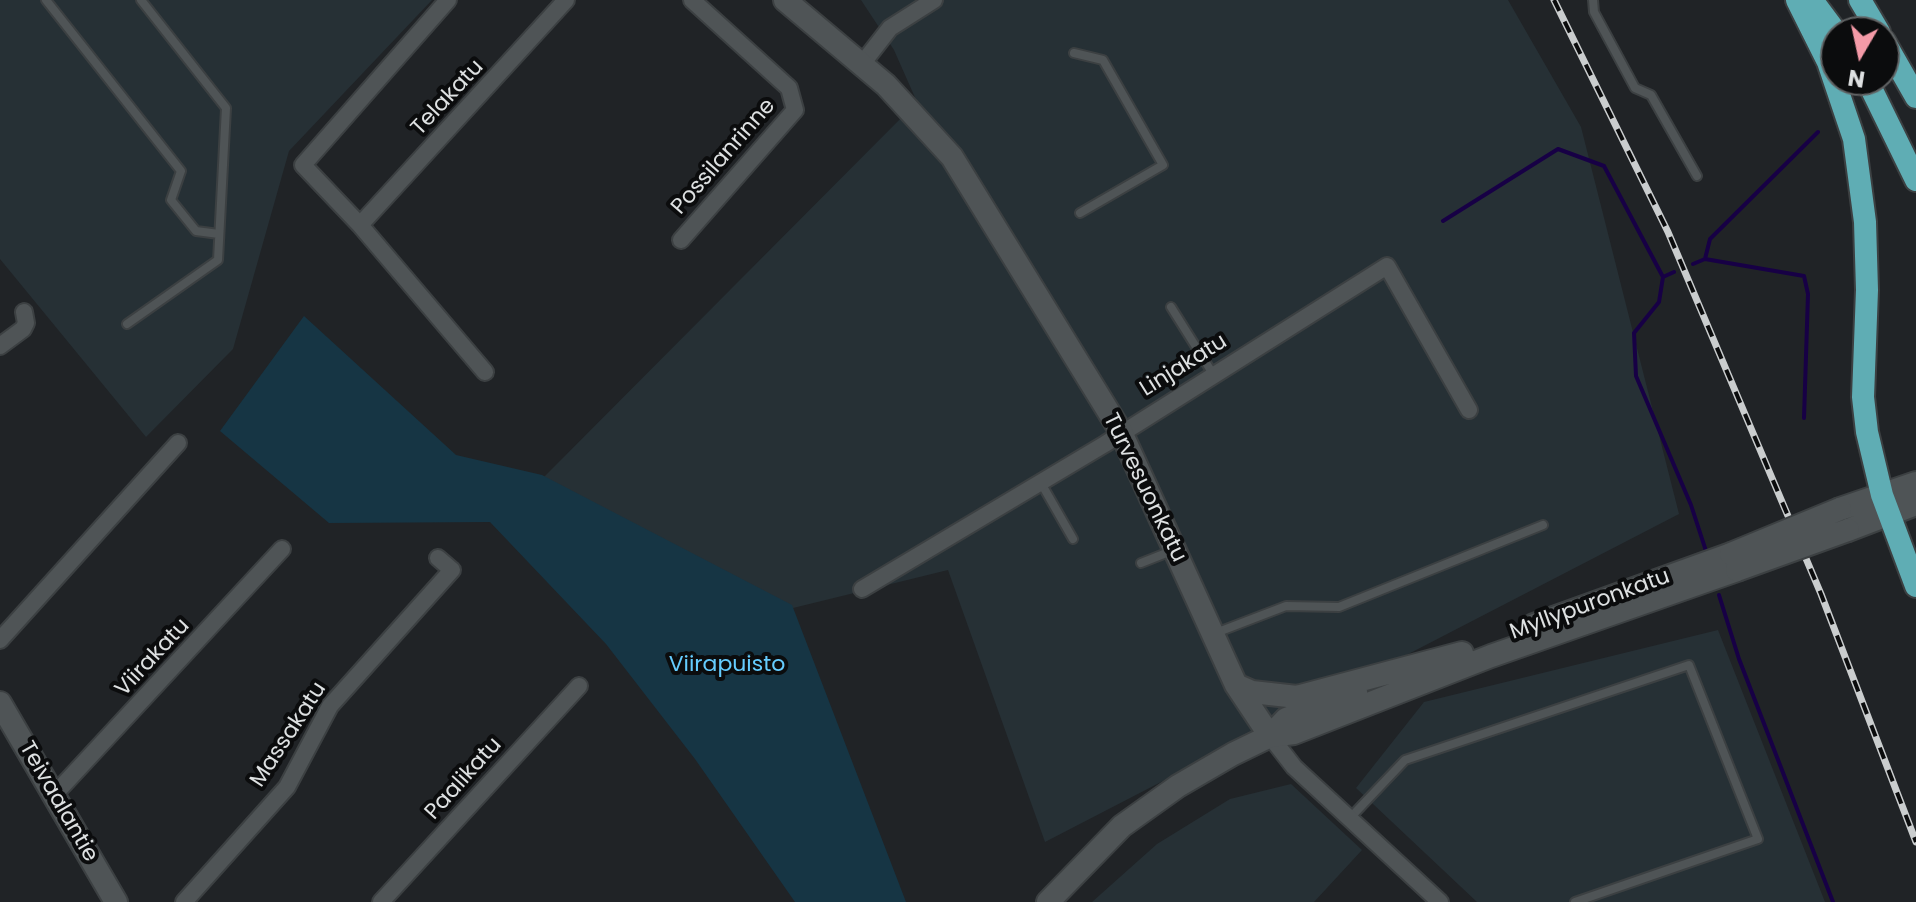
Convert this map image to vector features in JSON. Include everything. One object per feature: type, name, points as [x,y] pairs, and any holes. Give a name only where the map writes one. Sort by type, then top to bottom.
[{"type":"highway","points":[[1797,0],[1836,81],[1861,173],[1867,290],[1863,397],[1885,505],[1916,586]]},
{"type":"highway","points":[[1900,69],[1915,95]]},
{"type":"highway","points":[[1875,96],[1916,180]]},
{"type":"main road","name":"Turvesuonkatu","points":[[785,0],[886,85],[952,157],[1121,432],[1236,685],[1270,736]]},
{"type":"main road","name":"Myllypuronkatu","points":[[1270,736],[1294,733],[1885,505],[1916,483]]},
{"type":"main road","name":"Myllypuronkatu","points":[[1885,505],[1916,504]]},
{"type":"main road","name":"Myllypuronkatu","points":[[1048,902],[1122,826],[1178,786],[1270,736],[1286,719],[1467,651],[1734,562]]},
{"type":"main road","points":[[1236,685],[1252,692],[1297,697],[1363,682],[1467,651]]},
{"type":"main road","name":"Teivaalantie","points":[[0,703],[116,902]]},
{"type":"street","points":[[448,0],[303,165],[360,225],[485,372]]},
{"type":"street","name":"Telakatu","points":[[360,225],[566,0]]},
{"type":"street","name":"Possilanrinne","points":[[681,240],[791,117],[796,102],[789,88],[692,0]]},
{"type":"street","points":[[862,64],[890,28],[934,0]]},
{"type":"street","name":"Linjakatu","points":[[862,589],[1041,483],[1387,266],[1469,410]]},
{"type":"street","points":[[0,346],[23,329],[26,323],[24,312]]},
{"type":"street","points":[[0,640],[178,443]]},
{"type":"street","name":"Viirakatu","points":[[54,795],[282,549]]},
{"type":"street","name":"Massakatu","points":[[184,902],[287,787],[330,706],[452,570],[438,558]]},
{"type":"street","name":"Paalikatu","points":[[381,902],[579,686]]},
{"type":"street","name":"Turvesuonkatu","points":[[1270,736],[1294,767],[1440,902]]},
{"type":"lane","points":[[46,0],[181,171],[171,200],[196,231],[219,234]]},
{"type":"lane","points":[[127,324],[218,260],[226,108],[140,0],[131,7]]},
{"type":"lane","points":[[1593,0],[1594,12],[1635,88],[1651,95],[1697,176]]},
{"type":"lane","points":[[1074,53],[1103,60],[1163,165],[1080,213]]},
{"type":"lane","points":[[1171,307],[1213,374]]},
{"type":"lane","points":[[1041,483],[1073,539]]},
{"type":"lane","points":[[1213,635],[1286,606],[1339,607],[1543,525]]},
{"type":"lane","points":[[1141,563],[1174,550]]},
{"type":"lane","points":[[1350,818],[1405,760],[1689,665],[1758,839],[1575,902]]},
{"type":"shaded area","points":[[0,0],[432,0],[289,151],[233,349],[146,437],[0,259]]},
{"type":"shaded area","points":[[861,0],[1508,0],[1581,127],[1679,514],[1045,842],[948,570],[793,608],[543,478],[917,102],[894,50]]},
{"type":"shaded area","points":[[1718,630],[1825,902],[1477,902],[1356,788],[1424,702]]},
{"type":"shaded area","points":[[1291,784],[1362,850],[1314,902],[1092,902],[1157,844],[1230,799]]},
{"type":"green space","name":"Viirapuisto","points":[[304,316],[456,455],[542,475],[792,605],[906,902],[795,902],[695,759],[606,644],[490,522],[329,523],[220,431]]},
{"type":"waterway","points":[[1705,259],[1710,239],[1818,132]]},
{"type":"waterway","points":[[1443,221],[1558,149],[1604,166],[1663,277],[1659,302],[1634,333],[1636,376],[1691,505],[1706,551]]},
{"type":"waterway","points":[[1693,264],[1705,259],[1804,276],[1808,294],[1804,418]]},
{"type":"waterway","points":[[1663,277],[1674,272]]},
{"type":"waterway","points":[[1719,595],[1739,659],[1833,902]]},
{"type":"railway","points":[[1554,0],[1668,232],[1821,594],[1916,842]]}]
